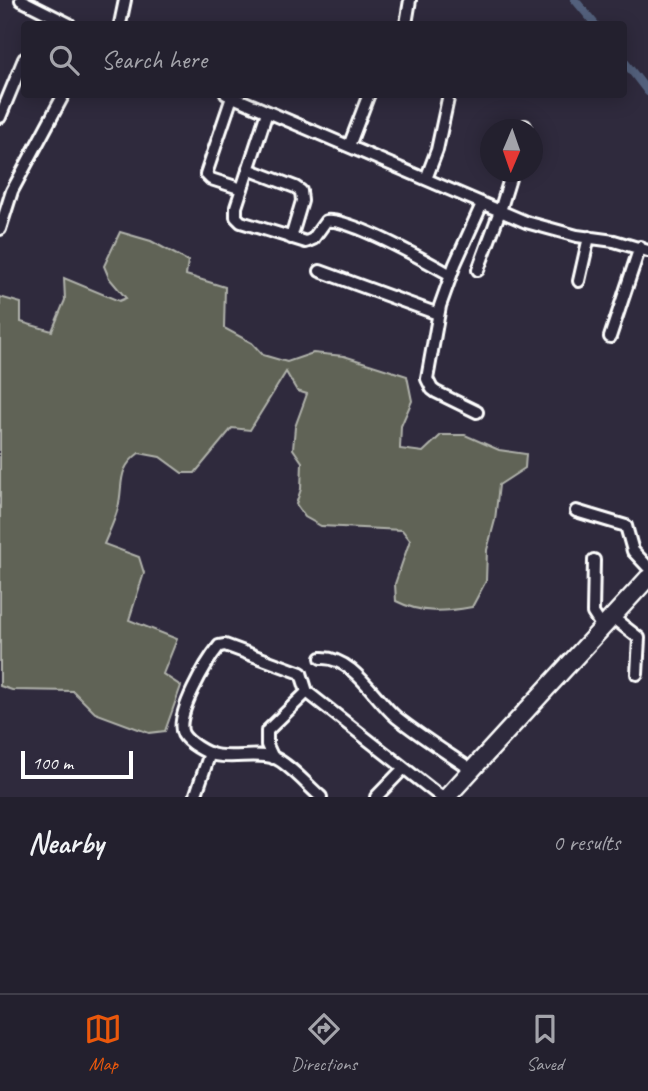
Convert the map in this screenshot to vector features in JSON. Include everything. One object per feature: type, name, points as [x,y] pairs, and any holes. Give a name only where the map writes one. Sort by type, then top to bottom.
[{"type":"highway","points":[[440,796],[472,770],[648,578]]},
{"type":"street","points":[[21,0],[63,21]]},
{"type":"street","points":[[121,21],[125,0]]},
{"type":"street","points":[[406,21],[410,0]]},
{"type":"street","points":[[40,21],[44,12]]},
{"type":"street","points":[[0,117],[21,66]]},
{"type":"street","points":[[0,229],[12,191],[62,98]]},
{"type":"street","points":[[228,98],[206,174],[211,179],[242,189]]},
{"type":"street","points":[[234,98],[526,222],[644,249],[610,337]]},
{"type":"street","points":[[349,146],[367,98]]},
{"type":"street","points":[[426,179],[437,150],[448,98]]},
{"type":"street","points":[[267,112],[235,212],[241,222],[310,242],[326,221],[334,220],[377,237],[451,275]]},
{"type":"street","points":[[248,169],[301,191],[302,201],[291,238]]},
{"type":"street","points":[[478,270],[509,182]]},
{"type":"street","points":[[477,412],[436,392],[427,379],[438,314],[451,275],[482,204]]},
{"type":"street","points":[[579,281],[589,237]]},
{"type":"street","points":[[320,271],[438,314]]},
{"type":"street","points":[[576,511],[626,526],[633,551],[648,567]]},
{"type":"street","points":[[594,560],[593,612],[639,638],[637,674]]},
{"type":"street","points":[[321,797],[273,758],[210,753],[183,734],[181,726],[191,694],[219,646],[225,645],[301,673],[307,692],[440,796]]},
{"type":"street","points":[[321,658],[327,657],[340,662],[363,680],[395,716],[472,770]]},
{"type":"street","points":[[273,758],[267,745],[267,732],[307,692]]},
{"type":"street","points":[[195,797],[210,753]]},
{"type":"street","points":[[376,797],[404,768]]},
{"type":"shaded area","points":[[120,232],[151,241],[188,261],[186,275],[225,287],[224,328],[252,343],[263,355],[287,362],[313,353],[344,356],[407,376],[412,401],[401,426],[400,449],[423,452],[441,435],[465,435],[499,450],[526,454],[525,468],[499,485],[495,520],[487,550],[486,581],[472,607],[433,611],[396,601],[395,584],[410,540],[402,530],[321,526],[305,517],[296,504],[301,489],[302,462],[293,449],[295,427],[307,394],[297,391],[286,372],[250,430],[232,428],[195,473],[182,473],[160,457],[139,453],[124,472],[118,508],[104,544],[139,557],[144,573],[129,620],[177,639],[163,674],[181,686],[165,731],[149,733],[95,713],[73,691],[12,690],[0,686],[0,297],[21,303],[21,322],[52,331],[65,300],[64,278],[119,301],[126,298],[109,278],[104,266]]},
{"type":"waterway","points":[[575,0],[592,21]]},
{"type":"waterway","points":[[627,65],[648,92]]}]
